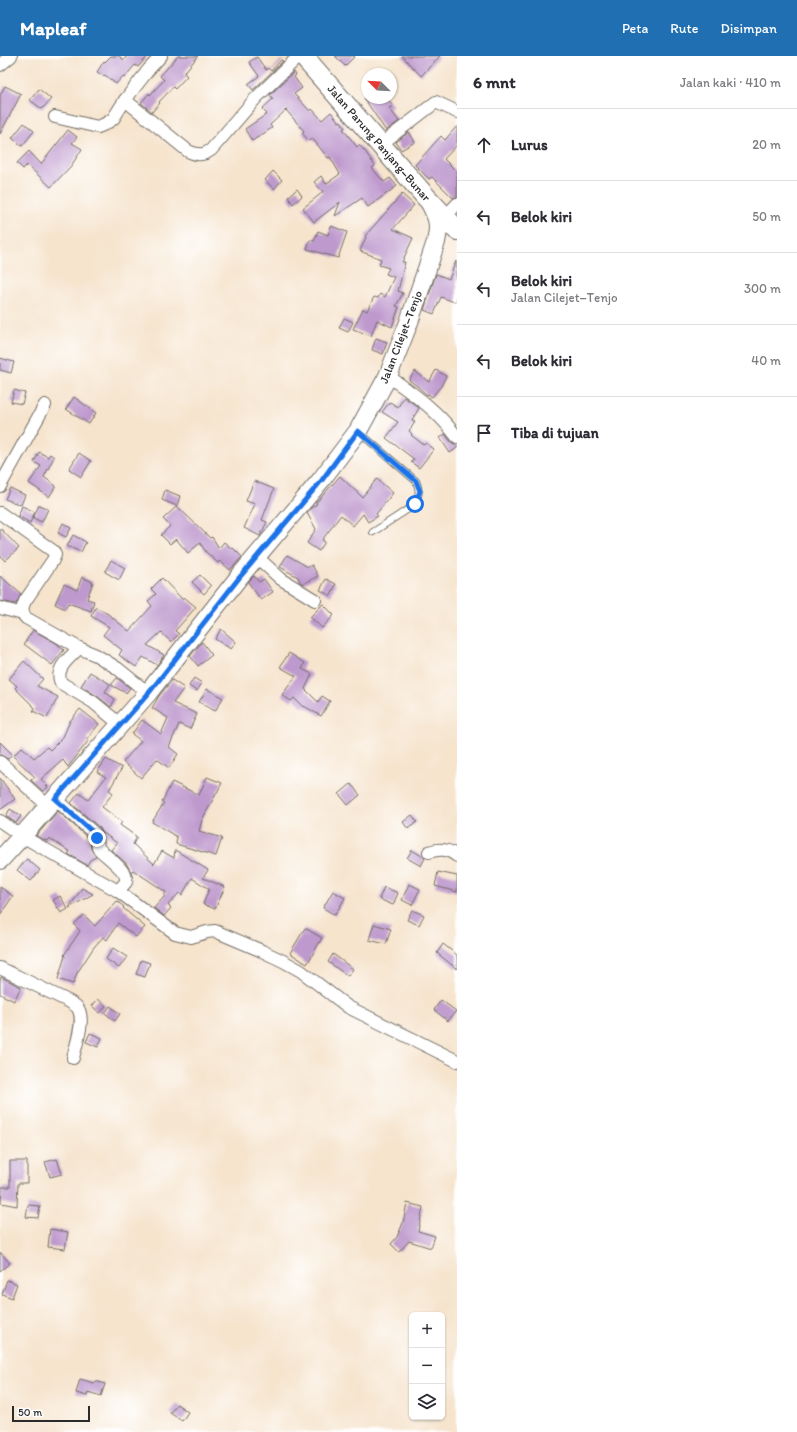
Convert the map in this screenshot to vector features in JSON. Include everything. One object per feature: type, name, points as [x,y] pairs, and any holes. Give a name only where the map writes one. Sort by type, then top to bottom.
[{"type":"main road","name":"Jalan Parung Panjang–Bunar","points":[[303,56],[426,197],[453,217]]},
{"type":"main road","name":"Jalan Cilejet–Tenjo","points":[[0,860],[148,694],[185,645],[322,480],[358,431],[388,376],[431,255],[438,230],[438,218],[426,197]]},
{"type":"main road","name":"Jalan Cilejet–Tenjo","points":[[431,255],[444,239],[452,237],[457,238]]},
{"type":"street","points":[[0,65],[11,56]]},
{"type":"street","points":[[55,117],[98,126],[113,119],[125,100],[161,56]]},
{"type":"street","points":[[125,100],[188,151],[194,154],[203,154],[211,150],[256,98],[299,56]]},
{"type":"street","points":[[380,145],[436,102],[457,112]]},
{"type":"street","points":[[388,376],[427,404],[448,425],[457,437]]},
{"type":"street","points":[[0,486],[45,405]]},
{"type":"street","points":[[0,513],[53,551],[55,555],[25,601],[22,608],[23,614],[26,618],[79,648],[96,655],[117,668],[148,694]]},
{"type":"street","points":[[257,557],[281,579],[315,600]]},
{"type":"street","points":[[0,608],[23,614]]},
{"type":"street","points":[[79,648],[60,668],[58,674],[61,683],[93,702],[121,725]]},
{"type":"street","points":[[0,762],[51,803],[95,834],[98,848],[114,862],[126,878],[126,882],[118,891]]},
{"type":"street","points":[[0,821],[22,836],[118,891],[175,933],[190,937],[215,931],[262,950],[301,971],[348,1007],[457,1061]]},
{"type":"street","points":[[430,852],[443,849],[457,856]]},
{"type":"street","points":[[0,968],[77,1006],[81,1014],[81,1023],[73,1058]]},
{"type":"lane","points":[[358,431],[416,481],[420,491],[415,504],[373,532]]},
{"type":"building","points":[[111,56],[119,56],[124,60],[126,57],[125,56],[148,56],[138,67],[135,65],[124,78],[122,77],[116,84],[105,75],[104,76],[97,72],[104,61],[105,62]]},
{"type":"building","points":[[178,56],[198,56],[184,73],[187,76],[175,89],[173,87],[152,112],[141,103],[149,93],[150,95],[164,80],[160,76]]},
{"type":"building","points":[[335,56],[355,56],[345,66]]},
{"type":"building","points":[[402,56],[440,56],[421,76]]},
{"type":"building","points":[[257,57],[266,70],[268,68],[271,71],[281,60],[283,61],[253,90],[248,84],[259,76],[249,62]]},
{"type":"building","points":[[294,72],[296,75],[294,77],[302,88],[294,94],[310,111],[312,109],[322,120],[331,112],[339,122],[341,121],[345,128],[343,129],[357,147],[359,145],[365,151],[375,166],[372,168],[384,182],[390,178],[397,186],[368,207],[362,198],[335,216],[340,202],[314,222],[303,208],[323,192],[314,182],[321,176],[326,184],[340,174],[330,157],[328,158],[312,138],[309,141],[302,133],[304,131],[286,110],[270,125],[272,128],[252,141],[245,129],[267,114],[262,109],[273,99],[270,95]]},
{"type":"building","points":[[5,86],[21,94],[0,134],[0,95]]},
{"type":"building","points":[[39,89],[51,99],[42,109],[30,100]]},
{"type":"building","points":[[368,104],[392,104],[393,106],[389,108],[399,121],[386,131]]},
{"type":"building","points":[[24,123],[34,131],[22,146],[12,138]]},
{"type":"building","points":[[457,126],[457,145],[444,159],[457,172],[457,197],[453,198],[432,177],[429,179],[415,165],[441,136],[445,140]]},
{"type":"building","points":[[68,130],[77,137],[72,143],[82,149],[71,166],[51,187],[27,165],[23,169],[17,163],[29,151],[41,164]]},
{"type":"building","points":[[409,132],[415,142],[401,150],[396,142]]},
{"type":"building","points":[[273,171],[282,180],[274,189],[265,180]]},
{"type":"building","points":[[297,189],[302,196],[293,204],[288,197]]},
{"type":"building","points":[[402,194],[414,205],[393,229],[413,238],[402,262],[405,262],[398,291],[403,293],[396,306],[399,307],[392,327],[377,320],[371,336],[353,329],[363,309],[367,311],[374,297],[378,298],[380,294],[385,297],[394,277],[386,274],[389,268],[379,265],[381,259],[360,251],[366,237],[365,236]]},
{"type":"building","points":[[331,226],[347,232],[338,258],[307,249],[310,240],[314,241],[318,231],[328,235]]},
{"type":"building","points":[[456,261],[457,303],[441,297],[434,314],[424,310],[436,274],[449,279]]},
{"type":"building","points":[[344,318],[353,322],[348,332],[339,328]]},
{"type":"building","points":[[376,338],[387,342],[383,354],[372,350]]},
{"type":"building","points":[[0,358],[14,362],[11,373],[0,370]]},
{"type":"building","points":[[436,370],[446,376],[441,386],[432,397],[428,394],[427,395],[409,380],[415,371],[429,382]]},
{"type":"building","points":[[14,390],[25,393],[22,404],[11,402]]},
{"type":"building","points":[[74,397],[96,413],[89,424],[66,409]]},
{"type":"building","points":[[404,397],[419,408],[412,420],[415,422],[409,431],[412,434],[411,435],[424,445],[426,443],[434,449],[419,468],[411,462],[414,459],[386,438],[398,422],[382,412],[390,402],[398,407]]},
{"type":"building","points":[[445,434],[451,442],[457,446],[457,448],[450,453],[440,438]]},
{"type":"building","points":[[39,452],[48,457],[50,454],[54,457],[44,477],[56,486],[49,497],[29,483],[41,466],[34,462]]},
{"type":"building","points":[[79,453],[91,461],[81,477],[69,469]]},
{"type":"building","points":[[340,476],[362,497],[377,479],[393,493],[376,514],[378,516],[368,522],[363,514],[353,526],[341,515],[322,540],[325,542],[319,551],[307,543],[316,529],[307,513],[317,504],[316,503]]},
{"type":"building","points":[[254,481],[274,489],[262,520],[267,522],[260,536],[244,528],[255,504],[246,501]]},
{"type":"building","points":[[10,488],[25,495],[21,505],[5,499]]},
{"type":"building","points":[[165,490],[180,496],[177,506],[162,500]]},
{"type":"building","points":[[39,505],[48,509],[42,522],[33,518]]},
{"type":"building","points":[[22,506],[35,512],[30,523],[18,516]]},
{"type":"building","points":[[177,506],[210,538],[212,537],[219,548],[224,542],[242,557],[230,570],[220,561],[218,563],[206,552],[200,543],[188,553],[176,539],[170,544],[161,535],[170,526],[163,519]]},
{"type":"building","points":[[63,523],[71,528],[66,537],[58,533]]},
{"type":"building","points":[[0,528],[19,548],[5,561],[0,555]]},
{"type":"building","points":[[73,535],[86,542],[81,552],[67,546]]},
{"type":"building","points":[[287,555],[308,567],[312,565],[318,576],[303,584],[300,582],[298,577],[280,567]]},
{"type":"building","points":[[111,560],[125,568],[119,580],[105,572]]},
{"type":"building","points":[[200,575],[211,586],[204,594],[192,582]]},
{"type":"building","points":[[0,576],[21,594],[16,604],[0,601]]},
{"type":"building","points":[[254,576],[259,582],[264,579],[273,592],[261,600],[248,582]]},
{"type":"building","points":[[82,577],[93,582],[87,599],[94,601],[91,611],[68,603],[65,609],[55,604],[64,584],[77,590]]},
{"type":"building","points":[[162,578],[182,599],[184,597],[196,607],[175,631],[179,634],[171,642],[161,632],[147,645],[164,655],[157,665],[143,657],[136,667],[119,655],[122,650],[103,635],[109,627],[91,616],[96,607],[108,614],[129,631],[152,606],[148,601],[156,594],[151,589]]},
{"type":"building","points":[[326,579],[336,584],[331,596],[320,590]]},
{"type":"building","points":[[323,604],[334,615],[322,628],[310,617]]},
{"type":"building","points":[[221,629],[236,642],[231,649],[215,639]]},
{"type":"building","points":[[33,630],[56,643],[64,650],[52,665],[24,644]]},
{"type":"building","points":[[202,642],[212,655],[198,666],[190,656]]},
{"type":"building","points":[[289,653],[305,663],[302,669],[312,674],[305,689],[318,702],[322,696],[330,701],[321,716],[304,706],[303,707],[294,698],[291,701],[282,695],[296,676],[280,667]]},
{"type":"building","points":[[24,661],[43,679],[37,686],[58,697],[47,718],[33,711],[35,708],[15,688],[17,686],[9,679]]},
{"type":"building","points":[[90,672],[110,684],[105,692],[115,699],[111,707],[81,686]]},
{"type":"building","points":[[117,678],[130,688],[126,693],[111,685]]},
{"type":"building","points":[[194,678],[202,683],[197,691],[189,686]]},
{"type":"building","points":[[172,680],[184,688],[173,703],[197,714],[190,729],[179,724],[169,747],[178,754],[169,768],[157,759],[141,778],[123,762],[141,741],[132,734],[142,720],[161,734],[168,718],[152,708],[159,696]]},
{"type":"building","points":[[207,689],[223,698],[215,711],[199,702]]},
{"type":"building","points":[[80,709],[99,724],[87,739],[89,740],[68,767],[63,760],[41,779],[48,787],[43,791],[31,780],[35,777],[13,756],[22,747],[34,758],[47,747],[50,750],[63,737],[70,721]]},
{"type":"building","points":[[0,742],[12,754],[8,759],[0,755]]},
{"type":"building","points":[[106,759],[122,768],[109,790],[113,793],[102,807],[122,822],[120,825],[137,837],[133,844],[154,864],[162,851],[174,858],[175,850],[208,870],[203,878],[225,887],[215,909],[203,904],[209,889],[192,878],[182,895],[179,893],[168,905],[171,908],[164,916],[154,908],[165,896],[166,892],[133,870],[131,872],[126,863],[111,850],[117,843],[102,832],[100,828],[71,803],[79,793],[88,800],[106,777],[97,772]]},
{"type":"building","points":[[207,777],[222,783],[202,820],[199,831],[222,838],[216,856],[176,844],[177,837],[152,822],[164,803],[162,802],[172,782],[199,795]]},
{"type":"building","points":[[0,778],[15,799],[0,810]]},
{"type":"building","points":[[351,784],[360,795],[348,805],[339,794]]},
{"type":"building","points":[[10,809],[21,816],[16,823],[6,816]]},
{"type":"building","points":[[58,811],[88,838],[91,849],[96,857],[90,860],[87,865],[68,854],[70,852],[49,838],[47,841],[36,836]]},
{"type":"building","points":[[412,815],[417,822],[408,829],[403,822]]},
{"type":"building","points":[[412,850],[425,858],[421,866],[407,858]]},
{"type":"building","points":[[27,859],[40,870],[31,881],[17,870]]},
{"type":"building","points":[[438,872],[457,876],[457,892],[435,886]]},
{"type":"building","points":[[409,884],[420,889],[412,905],[402,900]]},
{"type":"building","points":[[0,887],[13,896],[0,915]]},
{"type":"building","points":[[384,887],[398,893],[393,905],[379,899]]},
{"type":"building","points":[[82,888],[93,894],[69,908]]},
{"type":"building","points":[[333,891],[345,898],[335,915],[323,908]]},
{"type":"building","points":[[60,896],[68,909],[61,913],[53,900]]},
{"type":"building","points":[[117,901],[145,927],[136,937],[118,923],[107,940],[103,937],[94,947],[77,973],[73,984],[58,979],[65,956],[64,955],[80,931],[74,924],[84,915],[95,926]]},
{"type":"building","points":[[412,910],[424,915],[419,925],[407,920]]},
{"type":"building","points":[[374,924],[391,929],[386,944],[369,940]]},
{"type":"building","points":[[305,928],[322,938],[307,964],[290,953]]},
{"type":"building","points":[[443,944],[457,955],[457,969],[437,953]]},
{"type":"building","points":[[113,948],[127,957],[119,968],[106,959]]},
{"type":"building","points":[[333,954],[353,969],[348,976],[328,962]]},
{"type":"building","points":[[141,960],[150,963],[145,977],[136,974]]},
{"type":"building","points":[[1,977],[21,987],[14,1001],[0,994]]},
{"type":"building","points":[[98,999],[106,1006],[100,1013],[92,1006]]},
{"type":"building","points":[[441,1000],[456,1011],[448,1021],[434,1010]]},
{"type":"building","points":[[110,1006],[120,1014],[115,1021],[105,1013]]},
{"type":"building","points":[[90,1033],[102,1038],[98,1047],[86,1042]]},
{"type":"building","points":[[57,1159],[62,1174],[50,1177],[45,1162]]},
{"type":"building","points":[[10,1161],[27,1161],[27,1183],[18,1183],[17,1206],[1,1203],[2,1187],[10,1187]]},
{"type":"building","points":[[407,1203],[423,1207],[418,1231],[435,1236],[431,1248],[409,1241],[399,1252],[391,1244],[397,1237],[403,1223]]},
{"type":"building","points":[[28,1205],[40,1206],[38,1218],[26,1217]]},
{"type":"building","points":[[50,1229],[68,1232],[65,1249],[48,1247]]},
{"type":"building","points":[[0,1252],[10,1263],[0,1271]]},
{"type":"building","points":[[7,1280],[17,1284],[12,1298],[2,1294]]},
{"type":"building","points":[[80,1379],[105,1384],[101,1396],[88,1392],[87,1396],[76,1393]]},
{"type":"building","points":[[177,1404],[188,1412],[182,1421],[170,1413]]},
{"type":"route","points":[[97,838],[95,834],[55,799],[148,694],[180,651],[239,578],[322,480],[358,431],[416,481],[420,491],[415,504]]}]
